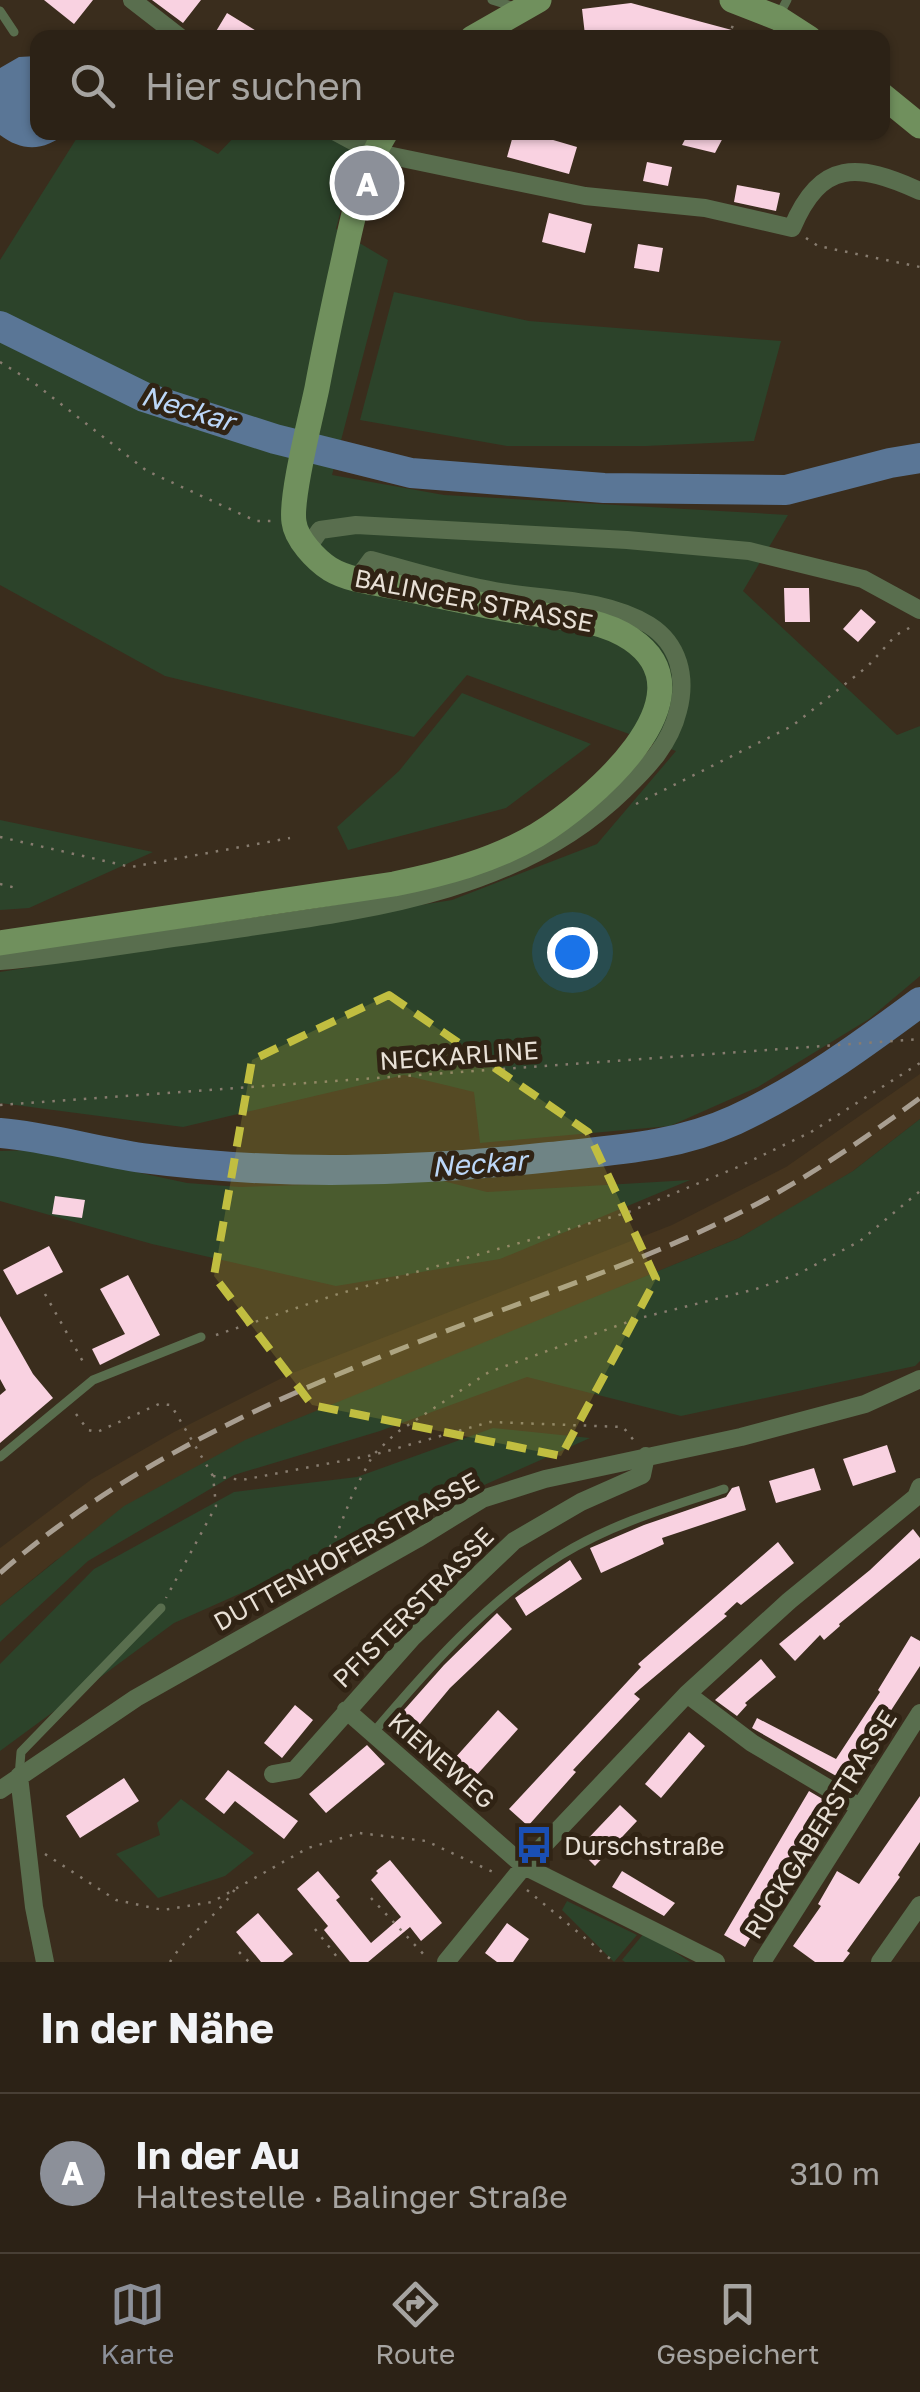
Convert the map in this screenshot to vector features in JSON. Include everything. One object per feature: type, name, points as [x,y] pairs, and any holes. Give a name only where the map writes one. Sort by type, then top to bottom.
[{"type":"main road","points":[[732,0],[782,9],[802,30]]},
{"type":"main road","points":[[485,30],[529,4]]},
{"type":"main road","points":[[294,508],[352,224],[379,142]]},
{"type":"main road","name":"BALINGER STRASSE","points":[[0,943],[440,874],[536,836],[619,768],[641,742],[658,707],[660,690],[656,668],[648,655],[624,634],[570,617],[518,612],[357,579],[330,569],[299,538],[294,508]]},
{"type":"street","points":[[132,0],[171,30]]},
{"type":"street","points":[[379,142],[585,196],[704,208],[792,228],[803,203],[820,182],[844,170],[894,179],[920,192]]},
{"type":"street","points":[[308,547],[320,530],[356,525],[749,551],[863,579],[920,610]]},
{"type":"street","points":[[0,961],[290,921],[444,892],[537,855],[600,814],[645,770],[670,736],[679,707],[682,673],[670,642],[620,610],[492,590],[370,560],[357,579]]},
{"type":"street","name":"DUTTENHOFERSTRASSE","points":[[0,1790],[136,1698],[482,1499],[545,1478],[741,1436],[865,1404],[920,1379]]},
{"type":"street","name":"PFISTERSTRASSE","points":[[273,1774],[295,1770],[412,1638],[514,1541],[581,1502],[642,1476],[646,1456]]},
{"type":"street","points":[[446,1962],[520,1871],[687,1694],[789,1601],[919,1494]]},
{"type":"street","points":[[687,1694],[752,1743],[858,1806]]},
{"type":"street","name":"KIENEWEG","points":[[346,1710],[520,1871],[716,1962]]},
{"type":"street","name":"RUCKGABERSTRASSE","points":[[762,1962],[920,1713]]},
{"type":"street","points":[[19,1776],[34,1907],[46,1962]]},
{"type":"street","points":[[880,1962],[920,1904]]},
{"type":"lane","points":[[492,0],[529,4]]},
{"type":"lane","points":[[0,11],[14,32]]},
{"type":"lane","points":[[0,1457],[93,1380],[201,1337]]},
{"type":"lane","points":[[373,1733],[436,1660],[508,1593],[563,1554],[642,1516],[724,1489]]},
{"type":"lane","points":[[19,1776],[20,1752],[161,1608]]},
{"type":"path","points":[[792,228],[818,246],[920,267]]},
{"type":"path","points":[[0,362],[34,383],[146,471],[256,521],[294,508]]},
{"type":"path","points":[[600,814],[606,819],[792,726],[868,666],[896,635],[920,622]]},
{"type":"path","points":[[0,836],[131,867],[290,838]]},
{"type":"path","points":[[0,884],[20,889]]},
{"type":"path","name":"NECKARLINE","points":[[0,1105],[920,1039]]},
{"type":"path","points":[[201,1337],[497,1247],[626,1213],[738,1168],[811,1132],[920,1063]]},
{"type":"path","points":[[272,1601],[315,1568],[334,1542],[373,1454],[396,1433],[489,1372],[636,1319],[756,1289],[798,1274],[860,1241],[920,1190]]},
{"type":"path","points":[[45,1294],[93,1380]]},
{"type":"path","points":[[66,1402],[88,1430],[97,1432],[159,1404],[172,1405],[213,1476],[216,1506],[161,1608]]},
{"type":"path","points":[[213,1476],[242,1480],[373,1454],[490,1422],[623,1427]]},
{"type":"path","points":[[28,1844],[116,1900],[163,1910],[212,1902],[308,1848],[360,1833],[426,1840],[495,1872]]},
{"type":"path","points":[[170,1962],[179,1947],[226,1904],[236,1888]]},
{"type":"path","points":[[535,1895],[614,1962]]},
{"type":"path","points":[[370,1898],[431,1962]]},
{"type":"path","points":[[315,1929],[341,1962]]},
{"type":"path","points":[[239,1952],[249,1962]]},
{"type":"highlighted area","points":[[389,995],[588,1132],[656,1279],[561,1456],[312,1405],[214,1276],[252,1060]]},
{"type":"shaded area","points":[[920,1074],[920,1119],[853,1171],[802,1203],[739,1238],[620,1287],[56,1560],[0,1606],[0,1548],[92,1479],[174,1432],[290,1374],[672,1225],[786,1167]]},
{"type":"green space","points":[[76,140],[193,140],[218,154],[231,140],[337,140],[356,151],[336,229],[388,260],[332,475],[444,495],[788,515],[743,591],[897,735],[920,726],[920,976],[869,1019],[758,1087],[670,1126],[480,1143],[474,1092],[404,1075],[183,1127],[0,1103],[0,972],[452,900],[597,844],[676,751],[467,675],[414,737],[165,676],[0,585],[0,260]]},
{"type":"green space","points":[[394,292],[529,321],[781,341],[754,441],[507,446],[360,420]]},
{"type":"green space","points":[[462,693],[591,744],[506,808],[348,850],[337,827],[399,771]]},
{"type":"green space","points":[[0,820],[153,852],[29,908],[0,910]]},
{"type":"green space","points":[[920,1119],[920,1361],[915,1366],[681,1416],[527,1377],[380,1431],[234,1475],[88,1561],[0,1642],[0,1606],[124,1506],[245,1440],[739,1238],[853,1171]]},
{"type":"green space","points":[[34,1150],[187,1183],[240,1187],[443,1181],[487,1192],[690,1180],[500,1259],[336,1286],[152,1244],[0,1201],[0,1151]]},
{"type":"green space","points":[[493,1428],[590,1438],[174,1623],[0,1751],[0,1664],[94,1569],[234,1492],[357,1477]]},
{"type":"green space","points":[[181,1799],[254,1853],[225,1876],[158,1898],[116,1854],[160,1835],[157,1823]]},
{"type":"green space","points":[[567,1901],[637,1935],[614,1962],[562,1910]]},
{"type":"green space","points":[[645,1932],[690,1962],[622,1960]]},
{"type":"water","points":[[30,56],[30,140],[56,140],[42,146],[25,147],[0,135],[0,68],[19,57]]},
{"type":"building","points":[[44,0],[93,0],[74,24]]},
{"type":"building","points":[[152,0],[201,0],[183,23]]},
{"type":"building","points":[[631,3],[732,30],[584,30],[582,9]]},
{"type":"building","points":[[227,13],[255,30],[217,30]]},
{"type":"building","points":[[512,140],[553,140],[577,147],[569,174],[507,157]]},
{"type":"building","points":[[685,140],[722,140],[715,153],[682,145]]},
{"type":"building","points":[[647,162],[672,167],[668,186],[643,181]]},
{"type":"building","points":[[737,185],[780,193],[776,211],[734,202]]},
{"type":"building","points":[[549,213],[592,224],[585,253],[542,242]]},
{"type":"building","points":[[638,244],[663,248],[659,272],[634,268]]},
{"type":"building","points":[[784,588],[809,588],[810,622],[785,622]]},
{"type":"building","points":[[861,609],[876,622],[858,642],[843,629]]},
{"type":"building","points":[[55,1196],[85,1200],[82,1218],[52,1214]]},
{"type":"building","points":[[49,1246],[63,1272],[17,1295],[3,1270]]},
{"type":"building","points":[[128,1275],[160,1335],[100,1365],[92,1349],[125,1334],[100,1289]]},
{"type":"building","points":[[0,1316],[33,1374],[53,1398],[0,1443],[0,1395],[6,1390],[0,1379]]},
{"type":"building","points":[[887,1445],[896,1472],[853,1486],[843,1459]]},
{"type":"building","points":[[814,1468],[821,1490],[776,1503],[769,1481]]},
{"type":"building","points":[[739,1486],[746,1510],[662,1538],[664,1544],[601,1573],[590,1548],[726,1497]]},
{"type":"building","points":[[913,1529],[920,1538],[920,1558],[824,1640],[820,1635],[795,1661],[779,1644],[870,1570]]},
{"type":"building","points":[[778,1542],[794,1563],[741,1605],[737,1602],[724,1614],[727,1616],[634,1694],[640,1699],[573,1770],[576,1772],[528,1826],[509,1809],[641,1667],[638,1664]]},
{"type":"building","points":[[570,1560],[582,1579],[526,1616],[515,1598]]},
{"type":"building","points":[[497,1613],[512,1629],[450,1688],[405,1742],[389,1727]]},
{"type":"building","points":[[911,1636],[920,1641],[920,1666],[845,1781],[752,1728],[757,1718],[836,1759]]},
{"type":"building","points":[[761,1659],[776,1677],[745,1703],[737,1716],[715,1700]]},
{"type":"building","points":[[295,1705],[313,1720],[282,1758],[264,1743]]},
{"type":"building","points":[[498,1710],[518,1729],[466,1787],[446,1768]]},
{"type":"building","points":[[689,1732],[705,1746],[661,1798],[645,1784]]},
{"type":"building","points":[[367,1745],[385,1764],[326,1813],[309,1794]]},
{"type":"building","points":[[228,1770],[298,1821],[284,1839],[235,1801],[224,1814],[205,1799]]},
{"type":"building","points":[[124,1778],[139,1801],[80,1838],[66,1816]]},
{"type":"building","points":[[809,1791],[831,1804],[745,1947],[724,1935]]},
{"type":"building","points":[[920,1796],[920,1842],[843,1962],[815,1962],[793,1946],[821,1906],[818,1904],[837,1871],[859,1884]]},
{"type":"building","points":[[620,1805],[637,1821],[595,1866],[578,1849]]},
{"type":"building","points":[[390,1860],[442,1923],[421,1941],[410,1927],[368,1962],[350,1962],[324,1930],[328,1926],[297,1889],[318,1871],[371,1943],[401,1917],[371,1880]]},
{"type":"building","points":[[622,1871],[675,1903],[664,1916],[612,1887]]},
{"type":"building","points":[[258,1913],[293,1954],[283,1962],[261,1962],[236,1932]]},
{"type":"building","points":[[507,1923],[529,1939],[513,1962],[497,1962],[485,1953]]},
{"type":"waterway","name":"Neckar","points":[[0,326],[144,397],[275,439],[411,473],[604,488],[786,490],[920,458]]},
{"type":"waterway","name":"Neckar","points":[[0,1133],[142,1158],[295,1170],[448,1166],[621,1149],[690,1136],[760,1108],[831,1066],[920,1002]]},
{"type":"railway","points":[[0,1573],[99,1498],[205,1436],[373,1360],[617,1267],[727,1219],[826,1163],[920,1098]]},
{"type":"place","name":"In der Au","points":[[367,183]]},
{"type":"place","name":"Durschstraße","points":[[534,1845]]}]
